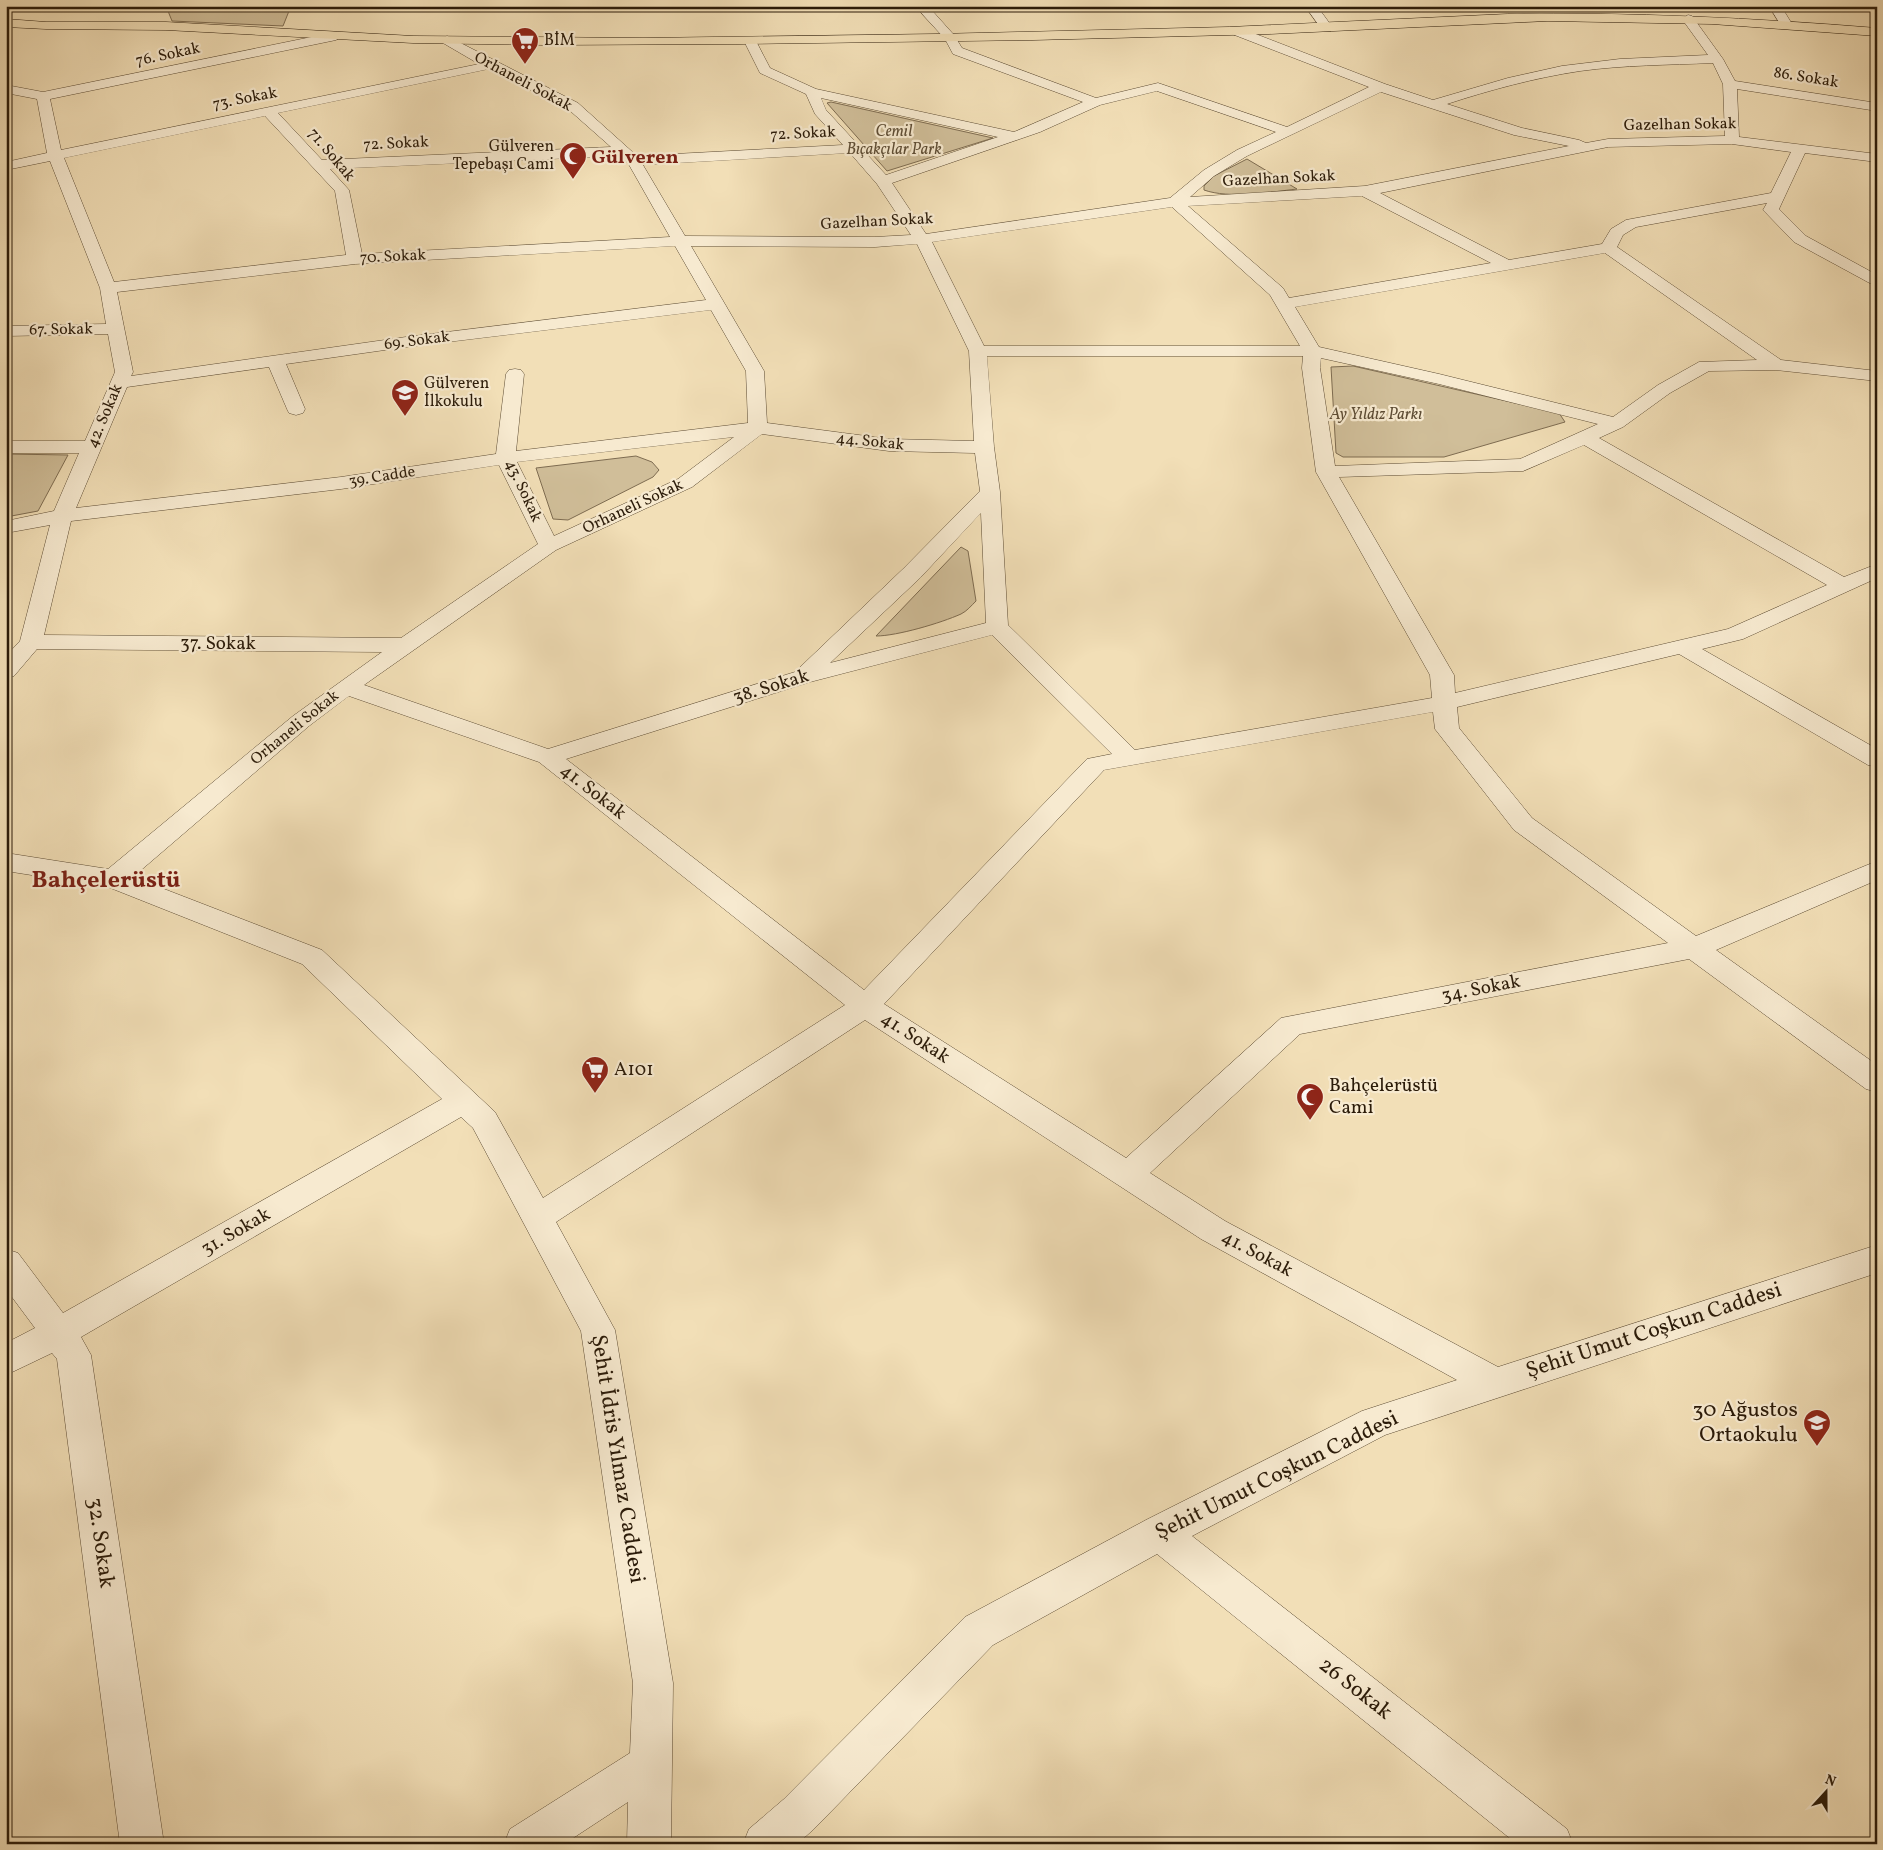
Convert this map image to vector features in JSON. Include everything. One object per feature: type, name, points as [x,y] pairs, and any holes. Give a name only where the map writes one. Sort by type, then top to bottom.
[{"type":"main road","points":[[146,11],[143,16],[144,20],[165,26]]},
{"type":"main road","points":[[6,19],[53,13]]},
{"type":"main road","points":[[72,13],[165,26]]},
{"type":"main road","points":[[6,23],[165,26],[336,36],[447,40],[750,41],[950,38],[1327,28],[1441,20],[1546,18],[1688,19],[1786,24],[1877,32]]},
{"type":"street","points":[[921,6],[950,38],[957,51],[1095,102]]},
{"type":"street","points":[[1311,6],[1327,28]]},
{"type":"street","points":[[1775,6],[1786,24]]},
{"type":"street","points":[[1688,19],[1718,59],[1730,84],[1732,140]]},
{"type":"street","points":[[1236,31],[1380,87],[1519,132],[1590,146]]},
{"type":"street","name":"76. Sokak","points":[[6,89],[43,96],[336,36]]},
{"type":"street","name":"Orhaneli Sokak","points":[[113,880],[301,721],[346,687],[549,546],[685,483],[758,428],[755,371],[629,156],[573,106],[491,66],[447,40]]},
{"type":"street","points":[[750,41],[765,70],[812,92],[1014,136]]},
{"type":"street","points":[[1433,104],[1509,81],[1560,70],[1608,63],[1718,59]]},
{"type":"street","name":"73. Sokak","points":[[6,166],[491,66]]},
{"type":"street","name":"86. Sokak","points":[[1730,84],[1877,107]]},
{"type":"street","points":[[883,181],[1014,136],[1095,102],[1158,87],[1288,132]]},
{"type":"street","points":[[1380,87],[1242,153],[1209,173],[1175,202],[1277,292],[1312,351],[1311,368],[1326,472],[1442,675],[1447,729],[1523,824],[1877,1081]]},
{"type":"street","points":[[812,92],[820,111],[883,181],[922,239],[978,351],[984,447],[990,492],[997,627],[1130,758]]},
{"type":"street","name":"42. Sokak","points":[[6,671],[31,642],[62,516],[124,372],[108,288],[56,155],[43,96]]},
{"type":"street","name":"71. Sokak","points":[[269,112],[342,190],[355,259]]},
{"type":"street","name":"Gazelhan Sokak","points":[[680,241],[875,242],[922,239],[1175,202],[1365,191],[1608,143],[1732,140],[1877,158]]},
{"type":"street","points":[[1800,148],[1770,210],[1800,239],[1877,282]]},
{"type":"street","name":"72. Sokak","points":[[318,165],[854,149]]},
{"type":"street","points":[[1365,191],[1508,266]]},
{"type":"street","points":[[1608,248],[1617,232],[1631,222],[1776,197]]},
{"type":"street","name":"70. Sokak","points":[[108,288],[355,259],[680,241]]},
{"type":"street","points":[[1284,304],[1608,248],[1776,365]]},
{"type":"street","name":"69. Sokak","points":[[119,383],[406,342],[716,304]]},
{"type":"street","name":"67. Sokak","points":[[6,331],[116,329]]},
{"type":"street","points":[[978,351],[1312,351],[1439,379],[1616,423]]},
{"type":"street","points":[[276,360],[296,409]]},
{"type":"street","points":[[1326,472],[1522,465],[1616,423],[1664,389],[1705,366],[1776,365],[1877,376]]},
{"type":"street","name":"43. Sokak","points":[[515,374],[506,458],[549,546]]},
{"type":"street","name":"44. Sokak","points":[[758,428],[889,446],[984,447]]},
{"type":"street","name":"39. Cadde","points":[[6,527],[62,516],[341,483],[506,458],[758,428]]},
{"type":"street","points":[[1584,437],[1842,585]]},
{"type":"street","points":[[6,447],[91,447]]},
{"type":"street","points":[[802,677],[912,573],[990,492]]},
{"type":"street","points":[[537,1218],[865,1006],[1096,764],[1444,703],[1683,647],[1735,634],[1877,570]]},
{"type":"street","name":"38. Sokak","points":[[548,756],[802,677],[997,627]]},
{"type":"street","name":"37. Sokak","points":[[31,642],[406,645]]},
{"type":"street","points":[[1683,647],[1877,760]]},
{"type":"street","name":"41. Sokak","points":[[346,687],[548,756],[865,1006],[1213,1230],[1496,1383]]},
{"type":"street","name":"Şehit İdris Yılmaz Caddesi","points":[[6,862],[113,880],[312,958],[484,1120],[598,1330],[653,1683],[649,1844]]},
{"type":"street","name":"34. Sokak","points":[[1128,1175],[1291,1025],[1694,948],[1877,870]]},
{"type":"street","name":"31. Sokak","points":[[6,1360],[58,1333],[464,1101]]},
{"type":"street","name":"Şehit Umut Coşkun Caddesi","points":[[764,1844],[799,1814],[978,1631],[1159,1533],[1375,1422],[1877,1259]]},
{"type":"street","name":"32. Sokak","points":[[6,1263],[74,1355],[142,1844]]},
{"type":"street","name":"26 Sokak","points":[[1159,1533],[1552,1844]]},
{"type":"street","points":[[525,1844],[650,1764]]},
{"type":"green space","points":[[166,6],[291,6],[283,26],[172,21]]},
{"type":"green space","name":"Cemil Bıçakçılar Park","points":[[831,102],[993,138],[887,171],[827,103]]},
{"type":"green space","points":[[1247,159],[1297,189],[1238,194],[1214,193],[1204,190],[1204,186],[1214,176]]},
{"type":"green space","name":"Ay Yıldız Parkı","points":[[1353,366],[1559,413],[1565,422],[1444,457],[1343,457],[1336,453],[1331,367]]},
{"type":"green space","points":[[6,454],[68,455],[38,511],[6,517]]},
{"type":"green space","points":[[636,456],[652,462],[659,470],[653,477],[568,520],[553,519],[536,468]]},
{"type":"green space","points":[[961,547],[968,551],[976,601],[963,613],[952,618],[907,631],[876,636]]},
{"type":"place","name":"BİM","points":[[525,65]]},
{"type":"place","name":"Gülveren Tepebaşı Cami","points":[[573,180]]},
{"type":"place","name":"Gülveren İlkokulu","points":[[405,417]]},
{"type":"place","name":"A101","points":[[595,1094]]},
{"type":"place","name":"Bahçelerüstü Cami","points":[[1310,1121]]},
{"type":"place","name":"30 Ağustos Ortaokulu","points":[[1817,1447]]},
{"type":"district","name":"Gülveren","points":[[635,158]]},
{"type":"district","name":"Bahçelerüstü","points":[[106,881]]}]
